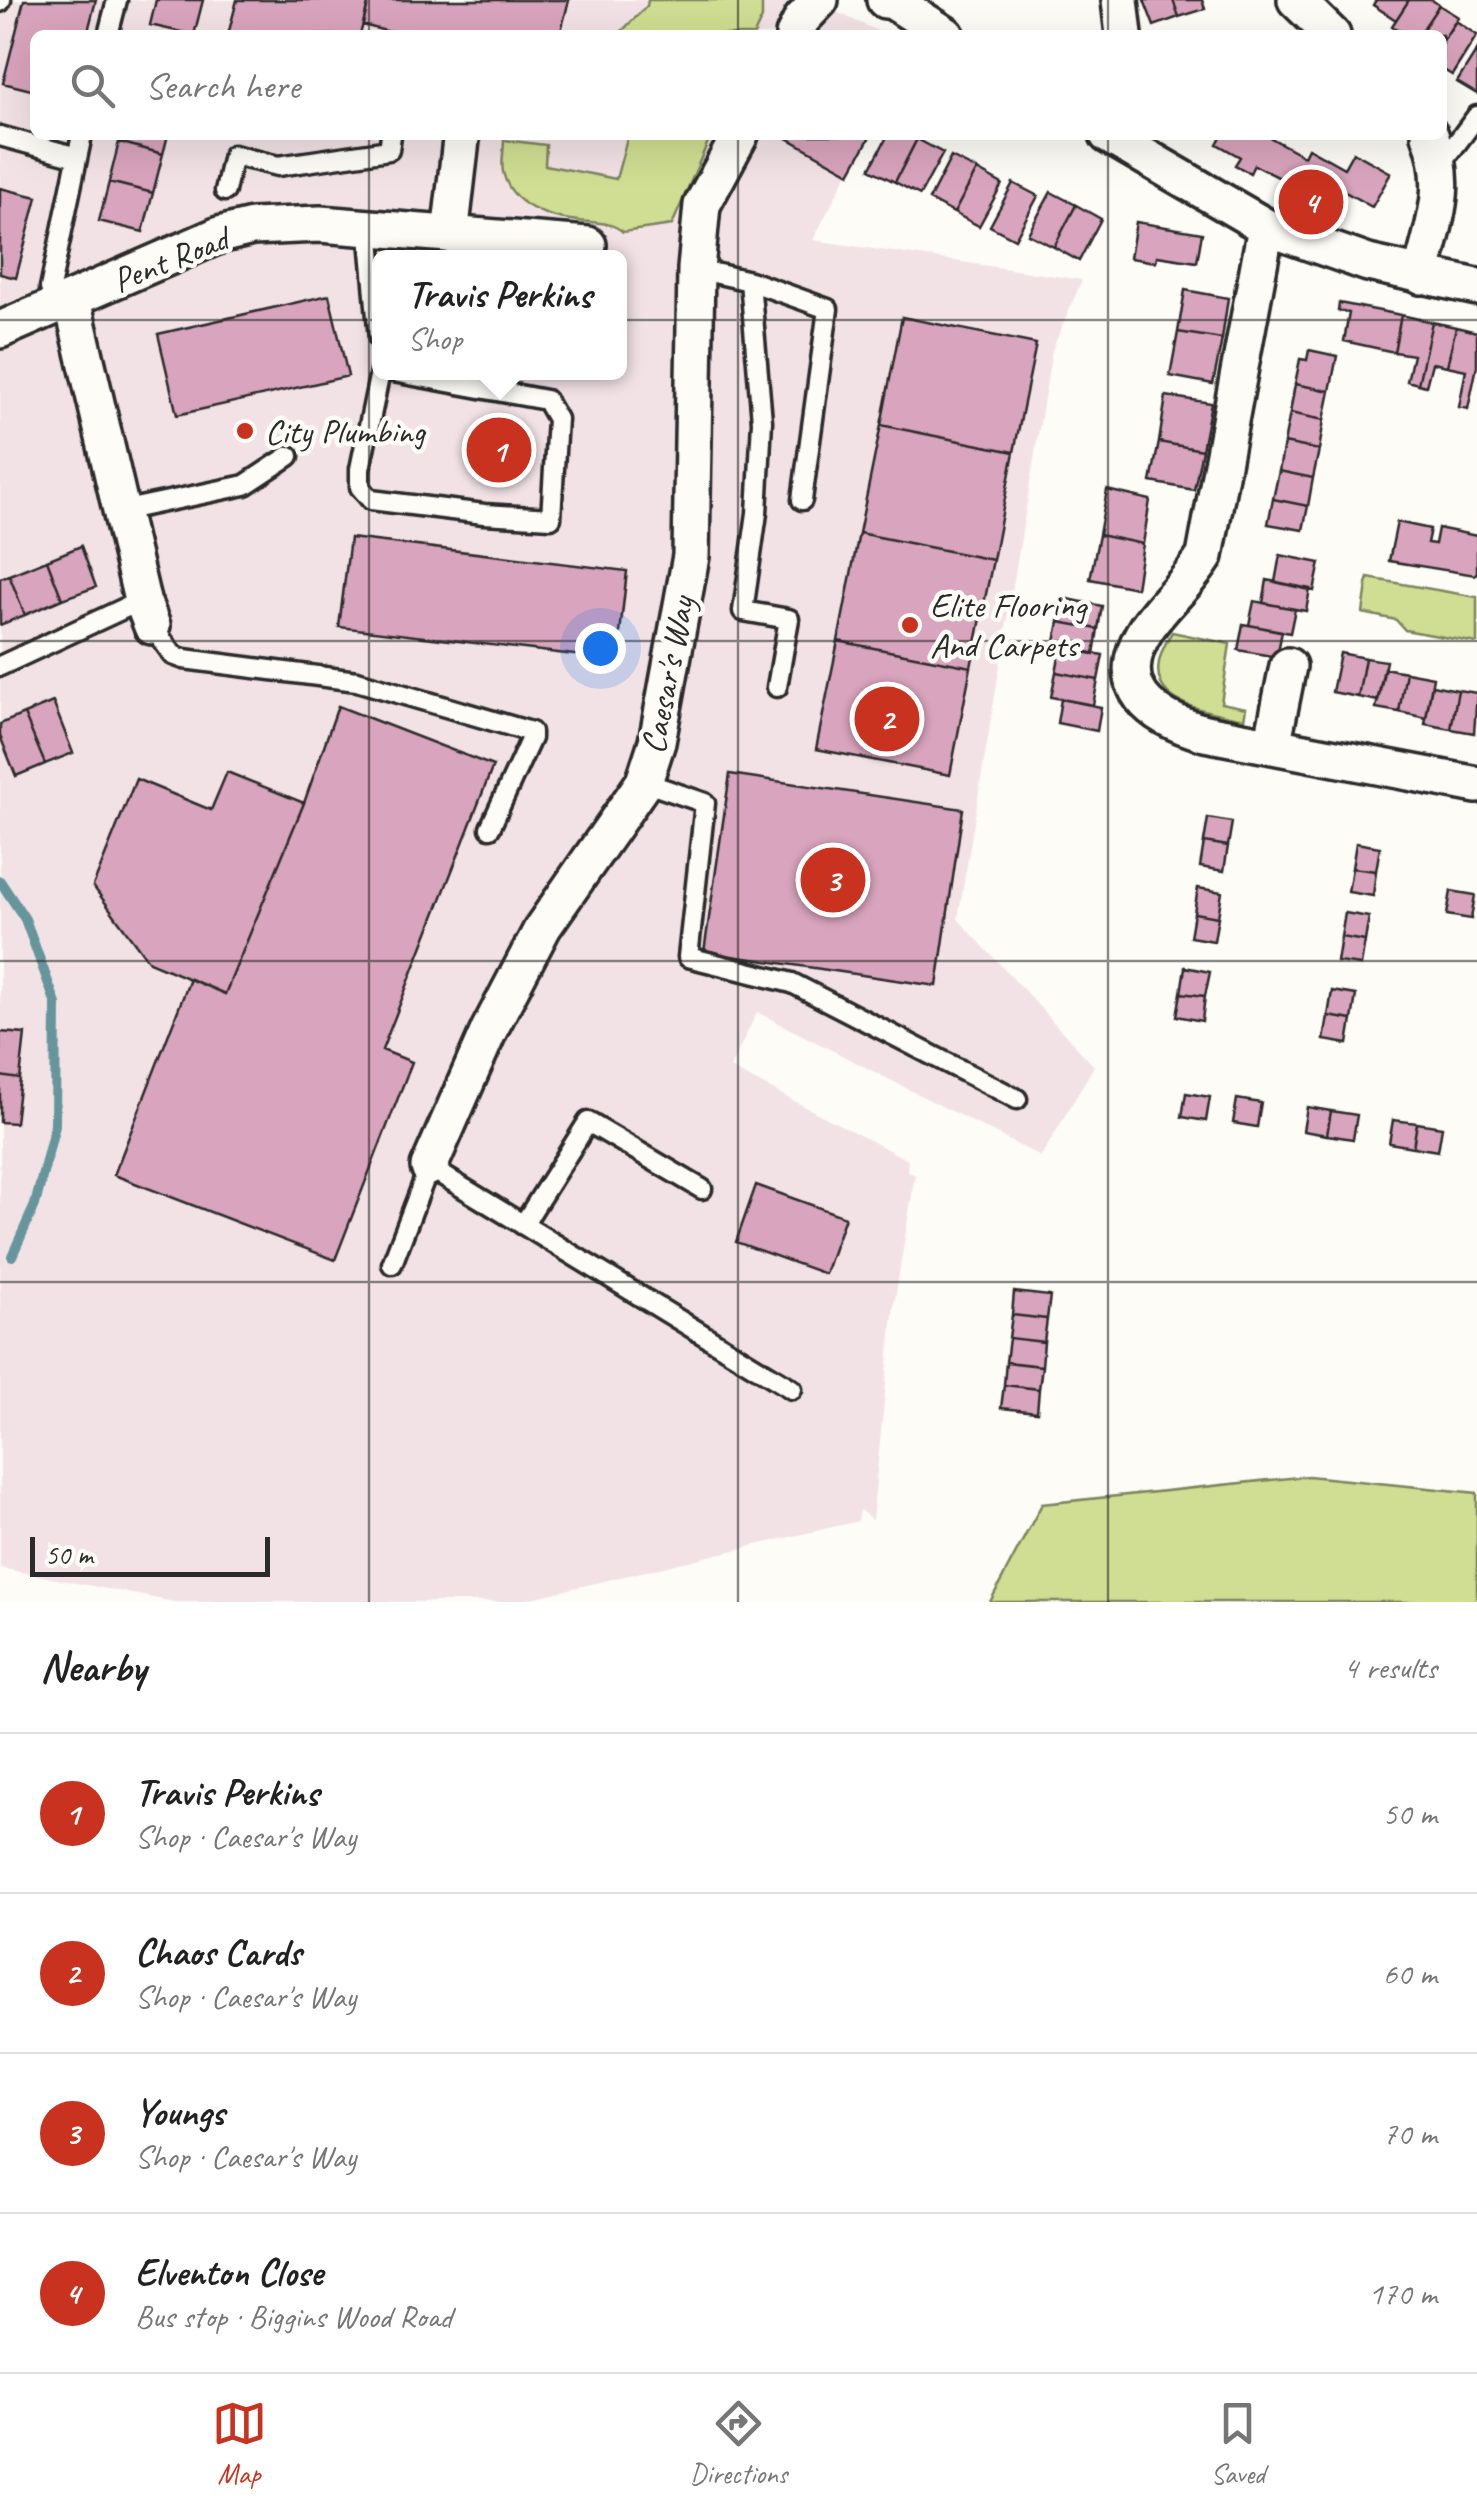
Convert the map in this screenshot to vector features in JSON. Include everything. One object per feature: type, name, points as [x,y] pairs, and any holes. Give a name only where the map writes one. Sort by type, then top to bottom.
[{"type":"street","points":[[798,30],[820,0]]},
{"type":"street","points":[[884,0],[893,1],[938,30]]},
{"type":"street","points":[[1120,0],[1123,30]]},
{"type":"street","points":[[1296,0],[1327,30]]},
{"type":"street","points":[[450,235],[461,140]]},
{"type":"street","name":"Caesar's Way","points":[[429,1167],[489,1030],[543,926],[644,782],[657,742],[690,556],[696,269],[702,205],[737,140]]},
{"type":"street","points":[[1117,140],[1266,227],[1368,263],[1477,287]]},
{"type":"street","points":[[1420,276],[1442,185],[1436,150]]},
{"type":"street","name":"Pent Road","points":[[0,330],[218,235],[252,227],[320,224],[588,245]]},
{"type":"street","points":[[1266,227],[1205,556],[1191,579],[1147,628],[1133,656],[1132,680],[1143,701],[1172,724],[1477,785]]},
{"type":"street","name":"Pent Road","points":[[64,302],[147,613]]},
{"type":"street","points":[[1272,746],[1288,666]]},
{"type":"lane","points":[[109,30],[117,0]]},
{"type":"lane","points":[[1436,150],[1477,116]]},
{"type":"lane","points":[[0,136],[77,156]]},
{"type":"lane","points":[[64,302],[50,288],[81,140]]},
{"type":"lane","points":[[225,192],[233,155],[278,166],[389,150],[390,140]]},
{"type":"lane","points":[[368,228],[372,268]]},
{"type":"lane","points":[[696,269],[750,281],[828,309],[802,500]]},
{"type":"lane","points":[[750,281],[762,421],[757,513],[743,611],[789,620],[777,687]]},
{"type":"lane","points":[[378,380],[360,469],[360,487],[372,500],[550,518],[557,419],[546,400],[436,380]]},
{"type":"lane","points":[[122,511],[245,484],[288,456]]},
{"type":"lane","points":[[0,666],[147,613],[173,655],[184,659],[357,681],[531,732],[490,828]]},
{"type":"lane","points":[[644,782],[705,803],[688,957],[792,983],[1017,1099]]},
{"type":"lane","points":[[523,1225],[588,1122],[702,1189]]},
{"type":"lane","points":[[392,1264],[429,1167],[792,1389]]},
{"type":"shaded area","points":[[0,0],[811,0],[875,30],[30,30],[30,140],[864,140],[813,240],[1082,280],[1052,350],[958,919],[1094,1066],[1041,1157],[757,1012],[730,1068],[908,1160],[907,1170],[915,1175],[894,1305],[872,1520],[860,1510],[858,1521],[515,1602],[174,1602],[0,1568]]},
{"type":"green space","points":[[648,0],[762,0],[762,18],[756,30],[623,30],[647,6]]},
{"type":"green space","points":[[504,140],[546,145],[545,165],[616,179],[627,140],[709,140],[672,225],[623,232],[608,224],[555,217],[522,202],[507,184],[503,172]]},
{"type":"green space","points":[[1368,578],[1477,597],[1477,643],[1405,630],[1396,620],[1363,613]]},
{"type":"green space","points":[[1172,632],[1230,644],[1221,703],[1246,708],[1244,719],[1188,705],[1163,687],[1158,673]]},
{"type":"green space","points":[[1308,1476],[1477,1493],[1477,1602],[990,1602],[1042,1504]]},
{"type":"building","points":[[24,0],[96,0],[88,30],[30,30],[30,90],[3,83]]},
{"type":"building","points":[[156,0],[203,0],[195,30],[150,25]]},
{"type":"building","points":[[237,0],[369,0],[361,30],[229,30]]},
{"type":"building","points":[[369,0],[569,0],[561,30],[382,30],[363,25]]},
{"type":"building","points":[[1144,0],[1173,0],[1179,17],[1154,26]]},
{"type":"building","points":[[1173,0],[1202,0],[1205,9],[1179,17]]},
{"type":"building","points":[[1376,0],[1409,0],[1396,20],[1373,5]]},
{"type":"building","points":[[1409,0],[1432,0],[1439,5],[1422,30],[1398,30],[1392,26]]},
{"type":"building","points":[[1439,5],[1458,17],[1447,34],[1447,30],[1422,30]]},
{"type":"building","points":[[1456,21],[1477,35],[1452,75],[1447,72],[1447,34]]},
{"type":"building","points":[[1477,50],[1477,94],[1457,82]]},
{"type":"building","points":[[120,140],[167,140],[163,154]]},
{"type":"building","points":[[791,140],[868,140],[850,173]]},
{"type":"building","points":[[885,140],[916,140],[895,182],[870,169]]},
{"type":"building","points":[[916,140],[943,153],[920,195],[895,182]]},
{"type":"building","points":[[1219,140],[1275,140],[1304,156],[1308,148],[1344,168],[1353,152],[1391,173],[1372,207],[1345,192],[1335,211],[1314,200],[1316,196],[1254,165],[1250,173],[1235,165],[1240,157],[1217,144]]},
{"type":"building","points":[[119,142],[163,154],[153,193],[109,182]]},
{"type":"building","points":[[951,157],[977,170],[954,213],[929,200]]},
{"type":"building","points":[[977,170],[1002,184],[979,226],[954,213]]},
{"type":"building","points":[[109,182],[153,193],[143,232],[99,221]]},
{"type":"building","points":[[1013,183],[1038,196],[1015,239],[990,226]]},
{"type":"building","points":[[0,188],[37,197],[16,278],[0,274]]},
{"type":"building","points":[[1051,192],[1076,205],[1054,247],[1028,234]]},
{"type":"building","points":[[1076,205],[1101,219],[1079,261],[1054,247]]},
{"type":"building","points":[[1136,222],[1202,233],[1197,262],[1157,256],[1156,262],[1130,258]]},
{"type":"building","points":[[1185,290],[1228,298],[1222,339],[1178,332]]},
{"type":"building","points":[[329,295],[348,376],[177,415],[158,334]]},
{"type":"building","points":[[1339,303],[1401,315],[1394,352],[1344,341],[1349,313],[1338,311]]},
{"type":"building","points":[[1401,315],[1432,322],[1418,384],[1407,381],[1413,355],[1394,352]]},
{"type":"building","points":[[902,317],[1036,344],[1014,452],[881,425]]},
{"type":"building","points":[[1432,322],[1456,327],[1447,366],[1432,363],[1426,386],[1418,384]]},
{"type":"building","points":[[1456,327],[1477,332],[1477,366],[1468,409],[1459,407],[1466,370],[1447,366]]},
{"type":"building","points":[[1178,332],[1222,339],[1213,384],[1170,376]]},
{"type":"building","points":[[1309,350],[1337,356],[1330,391],[1295,384],[1300,359],[1307,360]]},
{"type":"building","points":[[1295,384],[1330,391],[1324,420],[1290,413]]},
{"type":"building","points":[[1166,396],[1211,403],[1202,450],[1159,442]]},
{"type":"building","points":[[1290,413],[1324,420],[1319,450],[1284,443]]},
{"type":"building","points":[[881,425],[1014,452],[993,560],[859,533]]},
{"type":"building","points":[[1159,442],[1202,450],[1194,490],[1151,482]]},
{"type":"building","points":[[1284,443],[1319,450],[1313,478],[1279,471]]},
{"type":"building","points":[[1279,471],[1313,478],[1308,506],[1273,499]]},
{"type":"building","points":[[1107,490],[1150,500],[1143,544],[1099,535]]},
{"type":"building","points":[[1273,499],[1308,506],[1303,530],[1268,524]]},
{"type":"building","points":[[1397,522],[1430,529],[1427,543],[1435,544],[1438,528],[1477,536],[1477,572],[1475,575],[1389,561]]},
{"type":"building","points":[[859,533],[993,560],[971,667],[838,641]]},
{"type":"building","points":[[1099,535],[1143,544],[1136,588],[1090,579]]},
{"type":"building","points":[[350,538],[627,571],[617,660],[339,627]]},
{"type":"building","points":[[81,546],[96,587],[62,599],[47,560]]},
{"type":"building","points":[[1280,555],[1320,563],[1314,591],[1275,582]]},
{"type":"building","points":[[47,560],[62,599],[25,615],[9,575]]},
{"type":"building","points":[[9,575],[25,615],[0,625],[0,578]]},
{"type":"building","points":[[1267,580],[1310,589],[1306,611],[1263,603]]},
{"type":"building","points":[[1063,598],[1102,606],[1098,629],[1059,622]]},
{"type":"building","points":[[1254,601],[1295,609],[1290,633],[1249,625]]},
{"type":"building","points":[[1059,622],[1098,629],[1094,654],[1054,647]]},
{"type":"building","points":[[1243,624],[1282,631],[1277,657],[1238,650]]},
{"type":"building","points":[[838,641],[971,667],[950,775],[816,749]]},
{"type":"building","points":[[1061,647],[1103,655],[1098,680],[1056,672]]},
{"type":"building","points":[[1340,653],[1365,658],[1358,697],[1332,692]]},
{"type":"building","points":[[1365,658],[1386,661],[1378,701],[1358,697]]},
{"type":"building","points":[[1384,668],[1406,672],[1399,712],[1376,708]]},
{"type":"building","points":[[1056,672],[1098,680],[1093,705],[1051,697]]},
{"type":"building","points":[[1406,672],[1433,677],[1426,718],[1399,712]]},
{"type":"building","points":[[1432,685],[1458,690],[1451,729],[1425,724]]},
{"type":"building","points":[[1458,690],[1477,693],[1474,733],[1451,729]]},
{"type":"building","points":[[1061,699],[1101,707],[1097,731],[1057,723]]},
{"type":"building","points":[[53,702],[73,753],[45,764],[24,714]]},
{"type":"building","points":[[338,706],[493,766],[382,1050],[412,1062],[335,1260],[114,1175],[190,979],[225,994],[304,803]]},
{"type":"building","points":[[24,714],[45,764],[16,776],[0,736],[0,724]]},
{"type":"building","points":[[227,772],[304,803],[225,994],[149,962],[93,886],[136,779],[211,810]]},
{"type":"building","points":[[730,774],[963,809],[937,986],[704,952]]},
{"type":"building","points":[[1208,818],[1232,822],[1228,846],[1204,842]]},
{"type":"building","points":[[1204,842],[1228,846],[1224,871],[1200,867]]},
{"type":"building","points":[[1356,843],[1380,847],[1376,871],[1352,868]]},
{"type":"building","points":[[1352,868],[1376,871],[1373,896],[1348,892]]},
{"type":"building","points":[[1198,888],[1222,892],[1218,917],[1194,913]]},
{"type":"building","points":[[1451,891],[1475,895],[1471,919],[1447,915]]},
{"type":"building","points":[[1194,913],[1218,917],[1214,941],[1190,937]]},
{"type":"building","points":[[1345,913],[1369,917],[1365,941],[1341,937]]},
{"type":"building","points":[[1341,937],[1365,941],[1361,965],[1337,962]]},
{"type":"building","points":[[1185,967],[1210,972],[1205,996],[1181,993]]},
{"type":"building","points":[[1332,991],[1356,995],[1352,1020],[1328,1016]]},
{"type":"building","points":[[1181,993],[1205,996],[1202,1021],[1177,1016]]},
{"type":"building","points":[[1328,1016],[1352,1020],[1348,1044],[1324,1040]]},
{"type":"building","points":[[0,1032],[25,1034],[20,1079],[0,1076]]},
{"type":"building","points":[[0,1076],[20,1079],[15,1123],[0,1122]]},
{"type":"building","points":[[1186,1093],[1210,1097],[1206,1121],[1182,1117]]},
{"type":"building","points":[[1237,1099],[1261,1103],[1257,1127],[1233,1123]]},
{"type":"building","points":[[1307,1107],[1331,1111],[1327,1135],[1303,1131]]},
{"type":"building","points":[[1331,1111],[1357,1115],[1353,1139],[1327,1135]]},
{"type":"building","points":[[1393,1120],[1417,1123],[1413,1147],[1389,1143]]},
{"type":"building","points":[[1417,1123],[1442,1127],[1438,1151],[1413,1147]]},
{"type":"building","points":[[756,1185],[845,1217],[825,1274],[736,1242]]},
{"type":"building","points":[[1014,1292],[1050,1296],[1047,1319],[1012,1315]]},
{"type":"building","points":[[1012,1315],[1047,1319],[1044,1342],[1009,1338]]},
{"type":"building","points":[[1009,1338],[1044,1342],[1042,1366],[1006,1362]]},
{"type":"building","points":[[1006,1362],[1042,1366],[1039,1389],[1004,1385]]},
{"type":"building","points":[[1004,1385],[1039,1389],[1037,1412],[1001,1408]]},
{"type":"waterway","points":[[0,881],[25,919],[56,1004],[55,1125],[35,1205],[12,1256]]},
{"type":"place","name":"Elventon Close","points":[[1311,202]]},
{"type":"place","name":"City Plumbing","points":[[245,431]]},
{"type":"place","name":"Travis Perkins","points":[[499,450]]},
{"type":"place","name":"Elite Flooring And Carpets","points":[[910,625]]},
{"type":"place","name":"Chaos Cards","points":[[887,719]]},
{"type":"place","name":"Youngs","points":[[833,880]]}]
